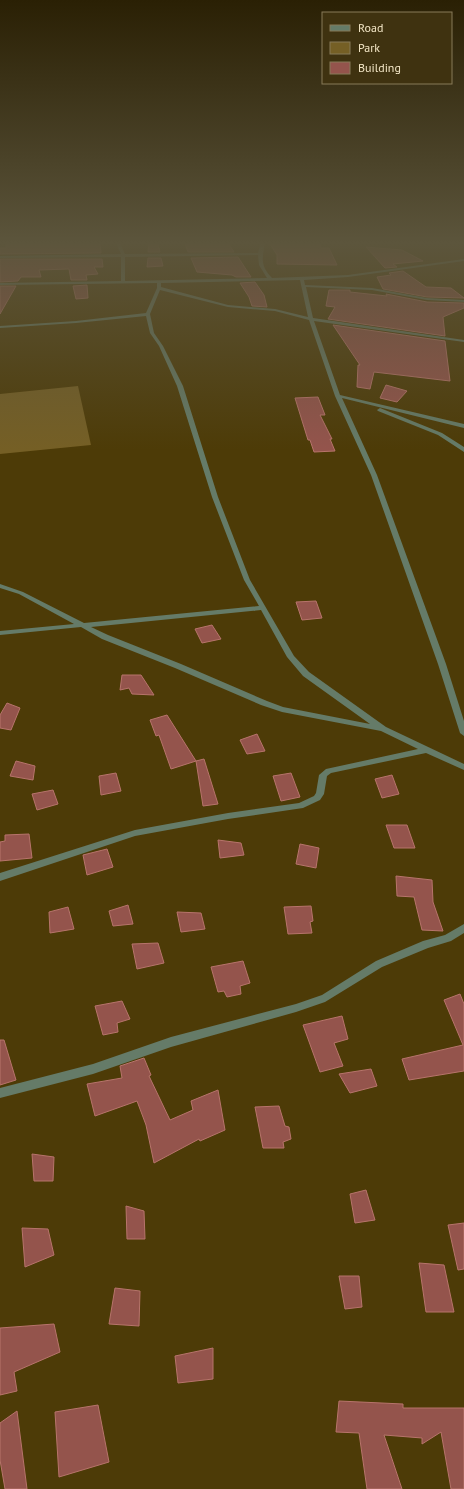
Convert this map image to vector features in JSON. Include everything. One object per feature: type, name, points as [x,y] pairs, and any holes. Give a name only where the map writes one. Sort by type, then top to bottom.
[{"type":"street","points":[[149,310],[148,314],[152,333],[161,346],[180,386],[215,497],[242,568],[247,580],[291,657],[306,674],[383,729],[464,767]]},
{"type":"street","points":[[277,310],[311,319],[464,341]]},
{"type":"street","points":[[309,310],[338,396],[374,475],[442,664],[464,732]]},
{"type":"street","points":[[0,327],[76,322],[148,314]]},
{"type":"street","points":[[338,396],[464,426]]},
{"type":"street","points":[[363,402],[398,418],[440,434],[464,450]]},
{"type":"street","points":[[0,586],[21,593],[105,637],[178,666],[264,704],[383,729]]},
{"type":"street","points":[[0,633],[264,608]]},
{"type":"street","points":[[0,877],[135,833],[228,816],[300,806],[317,798],[320,794],[323,775],[329,771],[426,750]]},
{"type":"street","points":[[0,1093],[93,1069],[171,1042],[296,1008],[325,998],[379,964],[426,944],[448,938],[464,928]]},
{"type":"green space","points":[[78,386],[91,445],[0,454],[0,394]]},
{"type":"building","points":[[333,310],[458,310],[443,317],[445,336],[328,319]]},
{"type":"building","points":[[333,325],[445,341],[450,381],[374,372],[370,389],[357,387],[358,365],[360,365]]},
{"type":"building","points":[[386,385],[407,391],[397,402],[380,398]]},
{"type":"building","points":[[318,397],[325,415],[320,415],[332,439],[330,439],[335,451],[314,452],[310,440],[308,440],[295,398]]},
{"type":"building","points":[[316,601],[322,618],[302,620],[296,602]]},
{"type":"building","points":[[212,625],[221,639],[202,643],[195,629]]},
{"type":"building","points":[[122,675],[141,675],[154,695],[132,694],[129,688],[120,690]]},
{"type":"building","points":[[7,703],[20,708],[11,730],[0,728],[0,715]]},
{"type":"building","points":[[167,715],[196,761],[171,769],[159,735],[156,736],[150,720]]},
{"type":"building","points":[[257,734],[265,751],[247,754],[240,740]]},
{"type":"building","points":[[204,759],[218,804],[203,806],[196,761]]},
{"type":"building","points":[[16,761],[35,766],[33,780],[10,776]]},
{"type":"building","points":[[116,773],[121,791],[101,795],[99,776]]},
{"type":"building","points":[[291,773],[300,797],[281,801],[273,776]]},
{"type":"building","points":[[392,775],[399,794],[382,798],[375,779]]},
{"type":"building","points":[[53,790],[58,804],[37,810],[32,794]]},
{"type":"building","points":[[386,825],[407,825],[415,848],[394,848]]},
{"type":"building","points":[[29,834],[32,858],[0,861],[0,842],[5,841],[5,835]]},
{"type":"building","points":[[218,840],[241,843],[244,855],[220,858]]},
{"type":"building","points":[[300,844],[319,848],[316,868],[296,864]]},
{"type":"building","points":[[107,849],[113,867],[87,875],[83,855]]},
{"type":"building","points":[[396,876],[432,880],[433,902],[443,931],[422,930],[414,897],[397,896]]},
{"type":"building","points":[[128,905],[133,924],[113,926],[109,911]]},
{"type":"building","points":[[311,906],[313,921],[310,922],[312,933],[288,934],[284,907]]},
{"type":"building","points":[[68,907],[74,929],[50,933],[49,912]]},
{"type":"building","points":[[177,912],[201,913],[205,929],[181,932]]},
{"type":"building","points":[[158,943],[164,963],[137,969],[132,944]]},
{"type":"building","points":[[243,961],[250,983],[240,986],[241,994],[227,997],[224,991],[218,992],[211,967]]},
{"type":"building","points":[[460,994],[464,1004],[464,1071],[409,1080],[402,1059],[463,1045],[444,1000]]},
{"type":"building","points":[[122,1001],[130,1019],[117,1023],[118,1032],[103,1035],[95,1006]]},
{"type":"building","points":[[342,1016],[348,1039],[334,1043],[343,1066],[320,1072],[303,1025]]},
{"type":"building","points":[[0,1040],[4,1040],[16,1080],[0,1085]]},
{"type":"building","points":[[144,1058],[151,1075],[149,1076],[170,1120],[193,1110],[191,1101],[218,1090],[225,1130],[200,1141],[199,1139],[154,1163],[146,1125],[137,1101],[95,1116],[87,1084],[122,1078],[120,1066]]},
{"type":"building","points":[[371,1069],[377,1086],[350,1093],[339,1074]]},
{"type":"building","points":[[279,1106],[285,1126],[289,1127],[291,1139],[283,1142],[284,1148],[263,1148],[255,1107]]},
{"type":"building","points":[[32,1154],[54,1157],[53,1181],[34,1181]]},
{"type":"building","points":[[366,1190],[375,1220],[355,1223],[350,1194]]},
{"type":"building","points":[[126,1206],[144,1211],[145,1239],[127,1239]]},
{"type":"building","points":[[464,1223],[464,1269],[458,1270],[448,1225]]},
{"type":"building","points":[[22,1228],[48,1229],[54,1255],[25,1267]]},
{"type":"building","points":[[419,1263],[444,1265],[454,1312],[426,1312]]},
{"type":"building","points":[[339,1276],[359,1276],[362,1307],[345,1309]]},
{"type":"building","points":[[115,1288],[140,1291],[139,1326],[109,1324]]},
{"type":"building","points":[[54,1324],[60,1352],[14,1372],[17,1391],[0,1395],[0,1328]]},
{"type":"building","points":[[213,1348],[213,1379],[178,1383],[175,1356]]},
{"type":"building","points":[[339,1401],[403,1404],[403,1408],[464,1408],[464,1489],[451,1489],[441,1432],[422,1444],[422,1438],[384,1435],[402,1489],[367,1489],[359,1433],[336,1432]]},
{"type":"building","points":[[98,1405],[109,1462],[59,1477],[55,1412]]},
{"type":"building","points":[[17,1411],[27,1489],[5,1489],[0,1460],[0,1423]]}]
